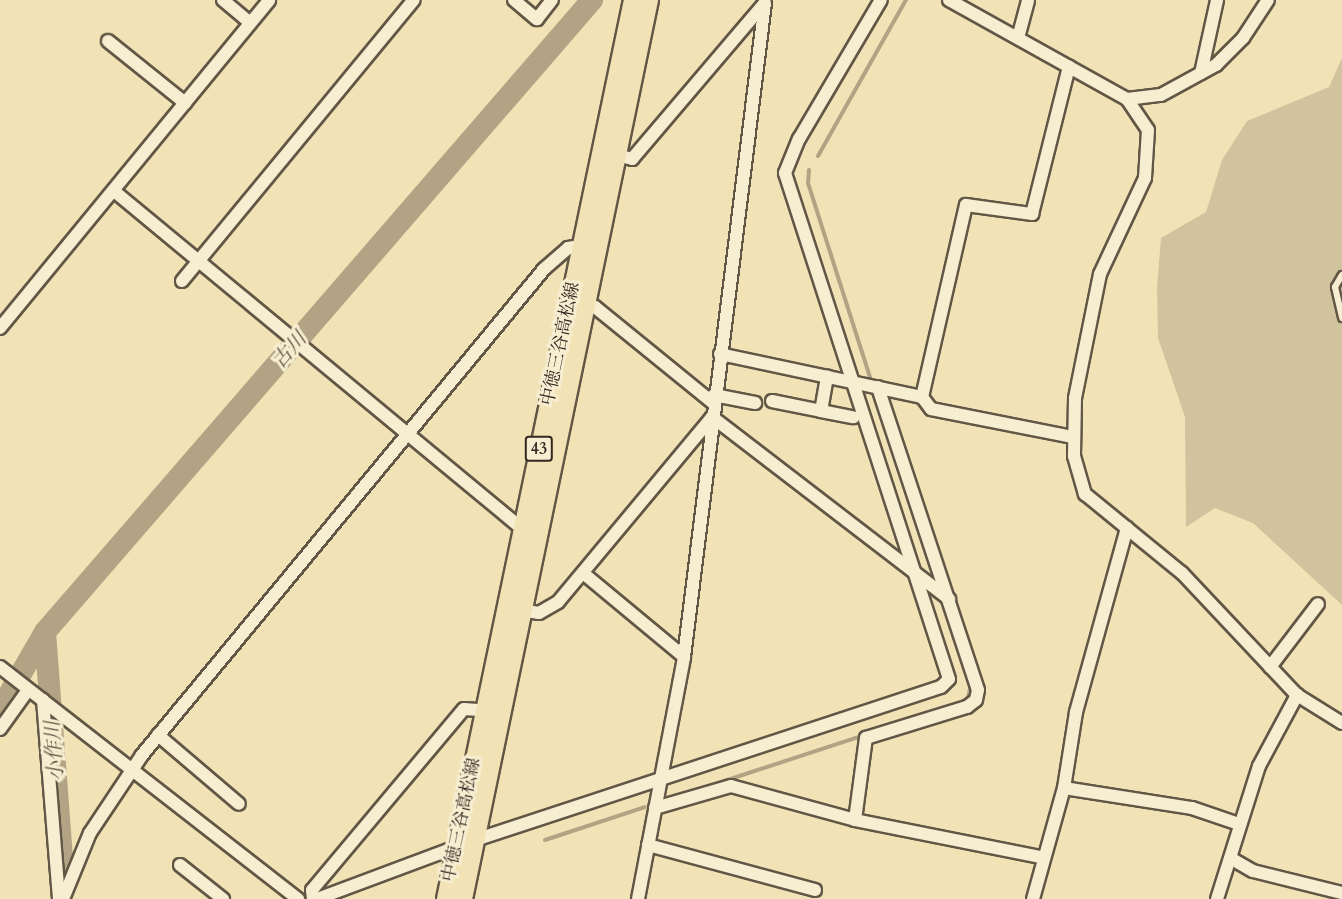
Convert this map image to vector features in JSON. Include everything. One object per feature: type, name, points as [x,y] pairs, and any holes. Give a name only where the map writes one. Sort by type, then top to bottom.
[{"type":"main road","name":"中徳三谷高松線","points":[[515,609],[522,528],[590,246],[609,153],[633,0]]},
{"type":"main road","name":"中徳三谷高松線","points":[[609,153],[649,0]]},
{"type":"main road","name":"中徳三谷高松線","points":[[446,899],[456,848],[493,711],[515,609],[536,540],[585,305],[590,246]]},
{"type":"main road","name":"中徳三谷高松線","points":[[463,899],[475,840],[493,711]]},
{"type":"street","points":[[223,0],[250,22]]},
{"type":"street","points":[[0,328],[269,0]]},
{"type":"street","points":[[182,281],[414,0]]},
{"type":"street","points":[[514,0],[537,19],[552,0]]},
{"type":"street","points":[[493,711],[465,709],[312,890],[315,899],[475,840],[661,777],[941,687],[949,679],[785,173],[799,139],[880,0]]},
{"type":"street","points":[[950,0],[1127,99],[1148,130],[1149,158],[1091,304],[1073,437],[1077,477],[1085,494],[1182,573],[1297,695],[1342,723]]},
{"type":"street","points":[[1018,38],[1028,0]]},
{"type":"street","points":[[1201,74],[1217,0]]},
{"type":"street","points":[[1127,99],[1161,95],[1201,74],[1243,38],[1268,0]]},
{"type":"street","points":[[609,153],[632,159],[766,2]]},
{"type":"street","points":[[638,899],[684,657],[714,399],[766,2]]},
{"type":"street","points":[[108,41],[185,103]]},
{"type":"street","points":[[922,397],[966,205],[1032,214],[1069,67]]},
{"type":"street","points":[[109,197],[198,263],[536,540]]},
{"type":"street","points":[[61,899],[90,833],[129,770],[544,269],[568,248],[590,246]]},
{"type":"street","points":[[585,305],[595,307],[714,399],[754,403]]},
{"type":"street","points":[[720,354],[922,397],[931,409],[1073,437]]},
{"type":"street","points":[[821,411],[827,377]]},
{"type":"street","points":[[855,820],[866,738],[976,700],[949,599],[878,387]]},
{"type":"street","points":[[772,402],[853,417]]},
{"type":"street","points":[[712,417],[915,577],[949,599]]},
{"type":"street","points":[[515,609],[539,613],[558,602],[712,417]]},
{"type":"street","points":[[1033,899],[1041,857],[1049,850],[1064,788],[1076,712],[1127,528]]},
{"type":"street","points":[[583,573],[684,657]]},
{"type":"street","points":[[1270,667],[1318,604]]},
{"type":"street","points":[[4,670],[129,770],[298,899]]},
{"type":"street","points":[[0,729],[26,688]]},
{"type":"street","points":[[1217,899],[1232,860],[1239,824],[1278,722],[1297,695]]},
{"type":"street","points":[[45,702],[61,899]]},
{"type":"street","points":[[158,735],[239,804]]},
{"type":"street","points":[[656,808],[732,786],[855,820],[1041,857]]},
{"type":"street","points":[[1064,788],[1192,808],[1239,824]]},
{"type":"street","points":[[648,845],[815,890]]},
{"type":"street","points":[[1232,860],[1253,871],[1342,893]]},
{"type":"street","points":[[180,865],[224,899]]},
{"type":"lane","points":[[1342,275],[1335,287],[1342,318]]},
{"type":"shaded area","points":[[1342,58],[1342,605],[1253,523],[1215,508],[1186,527],[1185,417],[1158,338],[1157,288],[1161,238],[1206,212],[1222,160],[1247,121],[1329,87]]},
{"type":"waterway","name":"古川","points":[[0,710],[45,632],[592,0]]},
{"type":"waterway","points":[[818,156],[906,0]]},
{"type":"waterway","points":[[809,170],[808,183],[871,380]]},
{"type":"waterway","name":"小作川","points":[[45,632],[63,871]]},
{"type":"waterway","points":[[960,704],[968,698],[971,684]]},
{"type":"waterway","points":[[697,790],[864,735]]},
{"type":"waterway","points":[[545,840],[645,807]]}]
